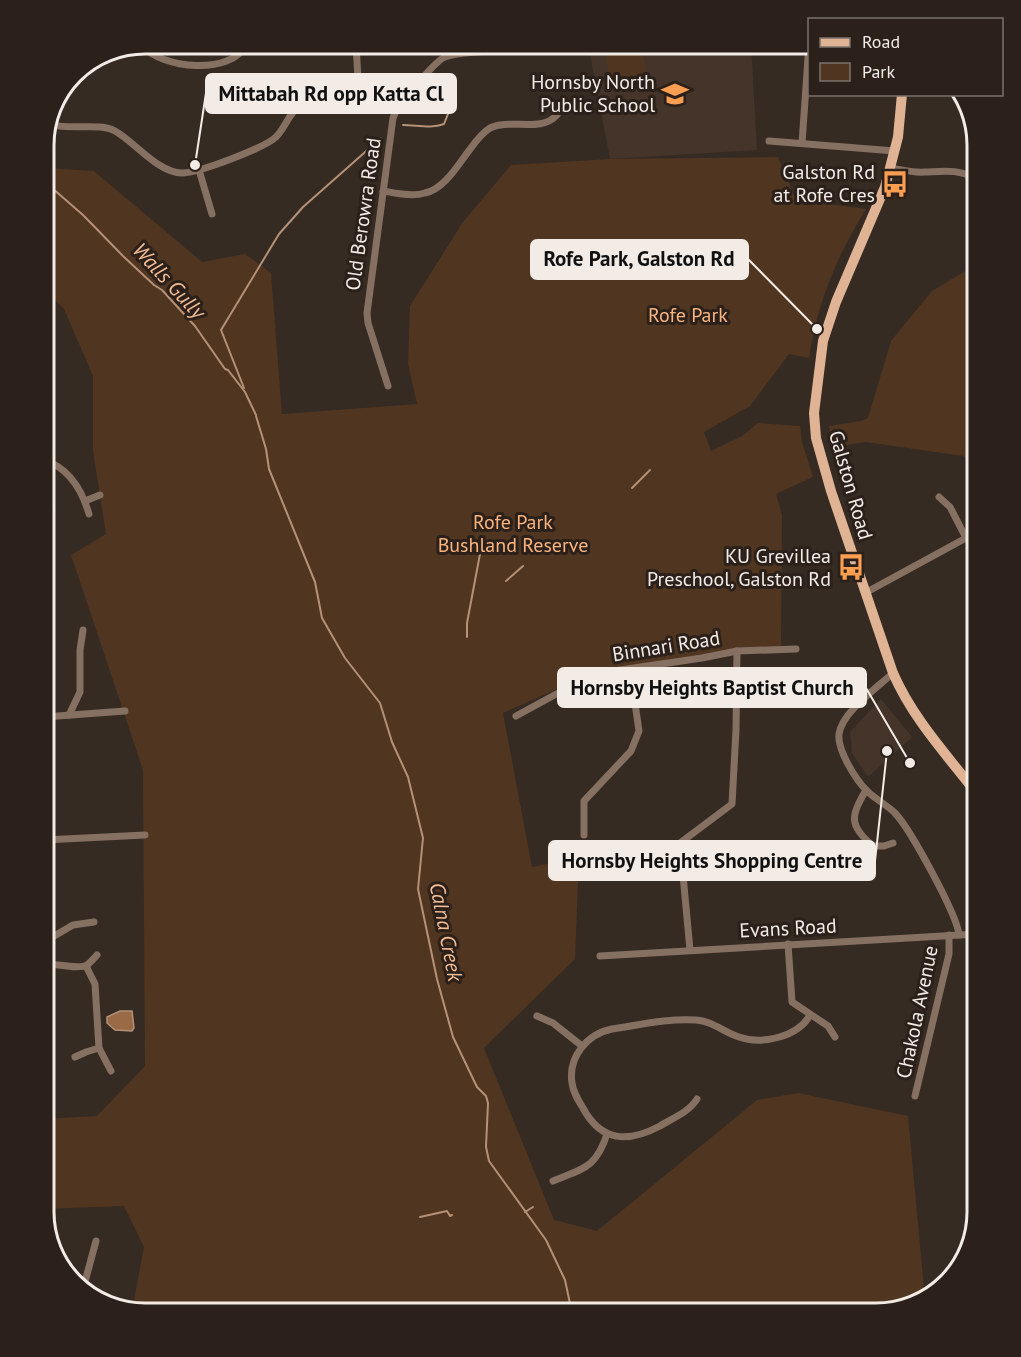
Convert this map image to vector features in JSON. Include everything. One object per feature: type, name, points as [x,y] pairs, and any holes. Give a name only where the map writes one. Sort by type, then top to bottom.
[{"type":"main road","name":"Galston Road","points":[[902,96],[891,168],[875,213],[827,328],[815,399],[814,423],[822,461],[893,673],[918,719],[967,780]]},
{"type":"street","points":[[154,54],[167,60],[194,66],[222,62],[237,54]]},
{"type":"street","points":[[357,54],[359,96]]},
{"type":"street","name":"Old Berowra Road","points":[[388,386],[368,323],[367,313],[393,118],[404,101],[442,58],[467,54]]},
{"type":"street","points":[[802,143],[808,58]]},
{"type":"street","points":[[56,126],[108,128],[123,136],[171,171],[185,173],[199,170],[267,144],[281,131],[294,110],[312,100],[390,96],[404,101]]},
{"type":"street","points":[[383,191],[411,194],[431,191],[442,183],[481,136],[490,129],[499,125],[547,123],[557,115]]},
{"type":"street","points":[[769,141],[895,151]]},
{"type":"street","points":[[891,168],[919,172],[959,171],[967,175]]},
{"type":"street","points":[[199,170],[213,214]]},
{"type":"street","points":[[54,464],[70,476],[83,494],[90,514]]},
{"type":"street","points":[[85,501],[100,495]]},
{"type":"street","points":[[865,593],[966,538],[950,507],[939,497]]},
{"type":"street","points":[[69,715],[80,692],[80,650],[83,630]]},
{"type":"street","name":"Binnari Road","points":[[516,716],[593,674],[737,651],[796,649]]},
{"type":"street","points":[[690,950],[680,843],[732,804],[737,651]]},
{"type":"street","points":[[584,835],[584,801],[632,751],[639,731],[630,669]]},
{"type":"street","points":[[893,673],[864,698],[843,723],[839,734],[842,750],[851,769],[866,790],[896,814],[906,827],[954,916],[959,934]]},
{"type":"street","points":[[54,716],[125,711]]},
{"type":"street","points":[[866,790],[854,811],[856,829],[873,846],[893,843]]},
{"type":"street","points":[[54,840],[145,835]]},
{"type":"street","points":[[54,936],[73,925],[94,922]]},
{"type":"street","name":"Evans Road","points":[[600,956],[967,934]]},
{"type":"street","name":"Chakola Avenue","points":[[915,1096],[949,954],[949,935]]},
{"type":"street","points":[[788,944],[791,1000],[796,1006],[828,1026],[835,1037]]},
{"type":"street","points":[[54,963],[76,968],[86,966],[97,955]]},
{"type":"street","points":[[86,966],[95,984],[99,1048],[111,1071]]},
{"type":"street","points":[[697,1099],[685,1112],[647,1133],[625,1137],[607,1134],[590,1120],[574,1090],[573,1067],[577,1053],[590,1038],[606,1030],[683,1020],[711,1023],[747,1039],[786,1034],[799,1027],[810,1015]]},
{"type":"street","points":[[537,1016],[553,1023],[582,1047]]},
{"type":"street","points":[[75,1058],[99,1048]]},
{"type":"street","points":[[554,1181],[593,1162],[601,1151],[607,1134]]},
{"type":"street","points":[[85,1280],[96,1240]]},
{"type":"shaded area","name":"Hornsby North Public School","points":[[590,54],[752,54],[757,150],[610,159]]},
{"type":"shaded area","points":[[881,699],[912,737],[868,777],[852,753],[850,732]]},
{"type":"shaded area","points":[[120,1011],[132,1011],[134,1028],[132,1031],[115,1030],[107,1023],[107,1017]]},
{"type":"green space","points":[[606,54],[644,54],[647,76],[610,82]]},
{"type":"green space","points":[[778,157],[796,200],[866,209],[837,262],[817,318],[809,358],[789,354],[750,406],[704,432],[711,451],[742,436],[758,423],[800,426],[802,442],[813,477],[776,494],[782,515],[781,648],[593,673],[503,713],[532,867],[579,857],[575,959],[484,1048],[554,1220],[597,1231],[757,1100],[798,1093],[908,1116],[924,1289],[899,1300],[876,1303],[134,1302],[144,1247],[124,1206],[54,1209],[54,1118],[97,1116],[145,1066],[143,770],[71,555],[106,534],[93,451],[93,376],[64,309],[54,299],[54,169],[94,171],[202,262],[245,254],[271,273],[282,414],[417,404],[408,364],[410,306],[463,222],[511,165],[610,159]]},
{"type":"green space","points":[[967,270],[967,458],[866,442],[833,447],[829,426],[868,418],[891,341],[932,291]]},
{"type":"waterway","points":[[403,125],[429,127],[444,124],[448,114]]},
{"type":"waterway","points":[[244,388],[221,330],[279,234],[303,207],[381,138]]},
{"type":"waterway","name":"Walls Gully","points":[[54,190],[162,290],[195,326],[225,369],[245,392],[256,415]]},
{"type":"waterway","name":"Calna Creek","points":[[256,416],[266,449],[269,469],[315,582],[322,618],[345,658],[380,703],[392,742],[408,777],[423,838],[418,889],[437,979],[453,1037],[477,1087],[486,1096],[488,1103],[486,1147],[489,1161],[546,1240],[565,1280],[570,1303]]},
{"type":"waterway","points":[[632,488],[650,470]]},
{"type":"waterway","points":[[467,637],[467,623],[480,554]]},
{"type":"waterway","points":[[506,581],[523,566]]},
{"type":"waterway","points":[[525,1212],[533,1207]]},
{"type":"waterway","points":[[420,1217],[447,1211],[450,1216],[452,1215]]},
{"type":"place","name":"Hornsby North Public School","points":[[675,94]]},
{"type":"place","name":"Mittabah Rd opp Katta Cl","points":[[195,165]]},
{"type":"place","name":"Galston Rd at Rofe Cres","points":[[895,184]]},
{"type":"place","name":"Rofe Park, Galston Rd","points":[[817,329]]},
{"type":"place","name":"KU Grevillea Preschool, Galston Rd","points":[[851,567]]},
{"type":"place","name":"Hornsby Heights Shopping Centre","points":[[887,751]]},
{"type":"place","name":"Hornsby Heights Baptist Church","points":[[910,763]]},
{"type":"park label","name":"Rofe Park","points":[[688,315]]},
{"type":"park label","name":"Rofe Park Bushland Reserve","points":[[513,534]]}]
